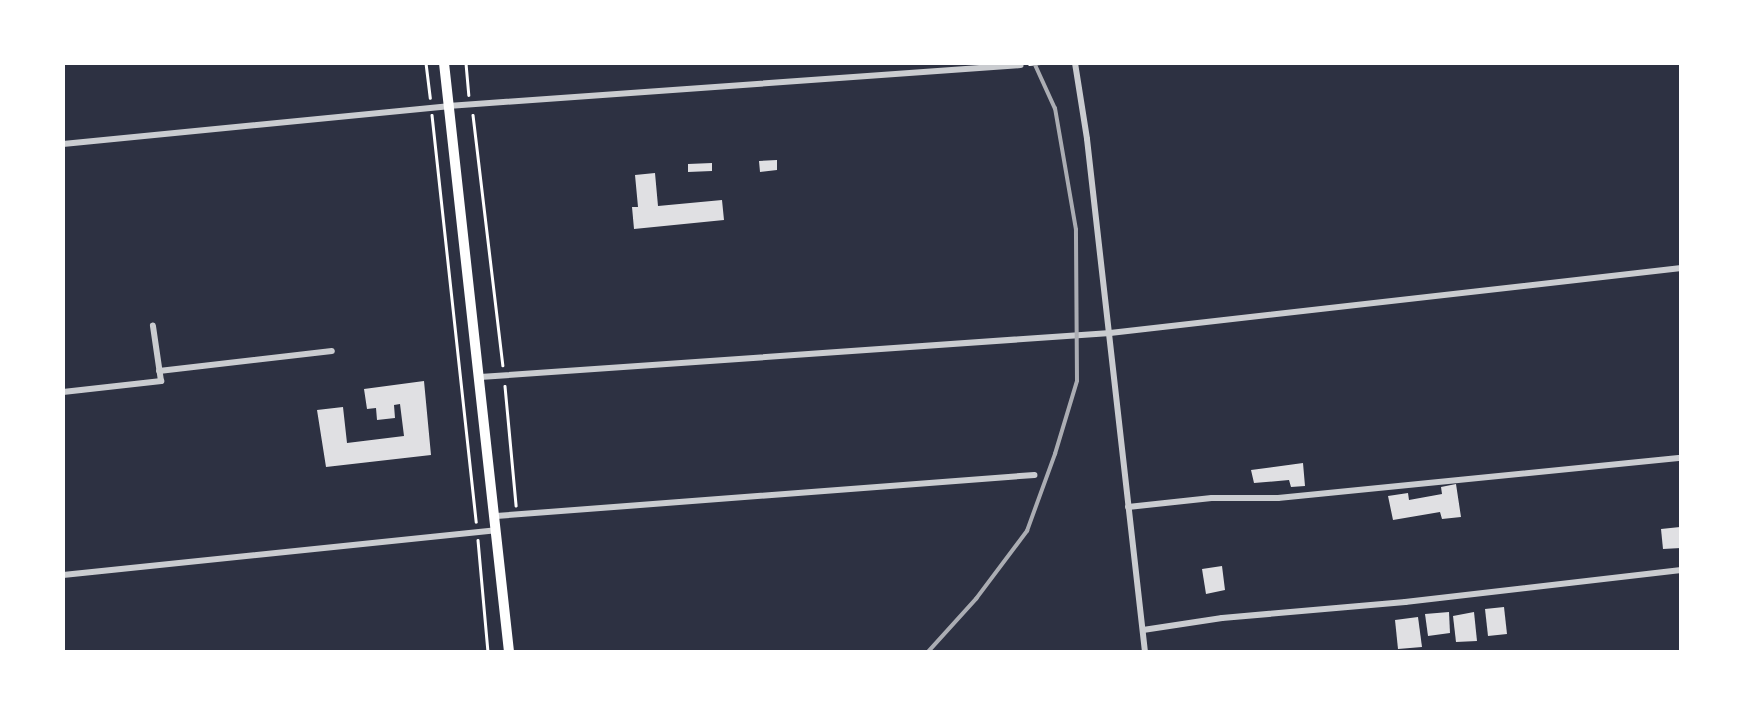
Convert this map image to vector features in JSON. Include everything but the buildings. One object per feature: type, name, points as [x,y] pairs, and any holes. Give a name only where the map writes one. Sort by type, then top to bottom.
[{"type":"main road","points":[[443,63],[496,516],[509,652]]},
{"type":"street","points":[[1075,63],[1110,333],[1145,652]]},
{"type":"street","points":[[63,144],[448,106],[1021,65]]},
{"type":"street","points":[[480,377],[1110,333],[1681,268]]},
{"type":"street","points":[[63,392],[160,381],[153,326]]},
{"type":"street","points":[[159,371],[332,351]]},
{"type":"street","points":[[1128,507],[1212,498],[1278,498],[1681,458]]},
{"type":"street","points":[[496,516],[1034,475]]},
{"type":"street","points":[[63,575],[497,530]]},
{"type":"street","points":[[1143,630],[1222,618],[1405,602],[1681,570]]},
{"type":"path","points":[[426,63],[430,102]]},
{"type":"path","points":[[466,63],[469,94]]},
{"type":"path","points":[[474,118],[505,375],[517,514]]},
{"type":"path","points":[[433,121],[474,503]]},
{"type":"path","points":[[478,544],[488,652]]},
{"type":"railway","points":[[928,652],[976,599],[1027,531],[1055,454],[1077,381],[1076,230],[1055,109],[1034,63]]}]
